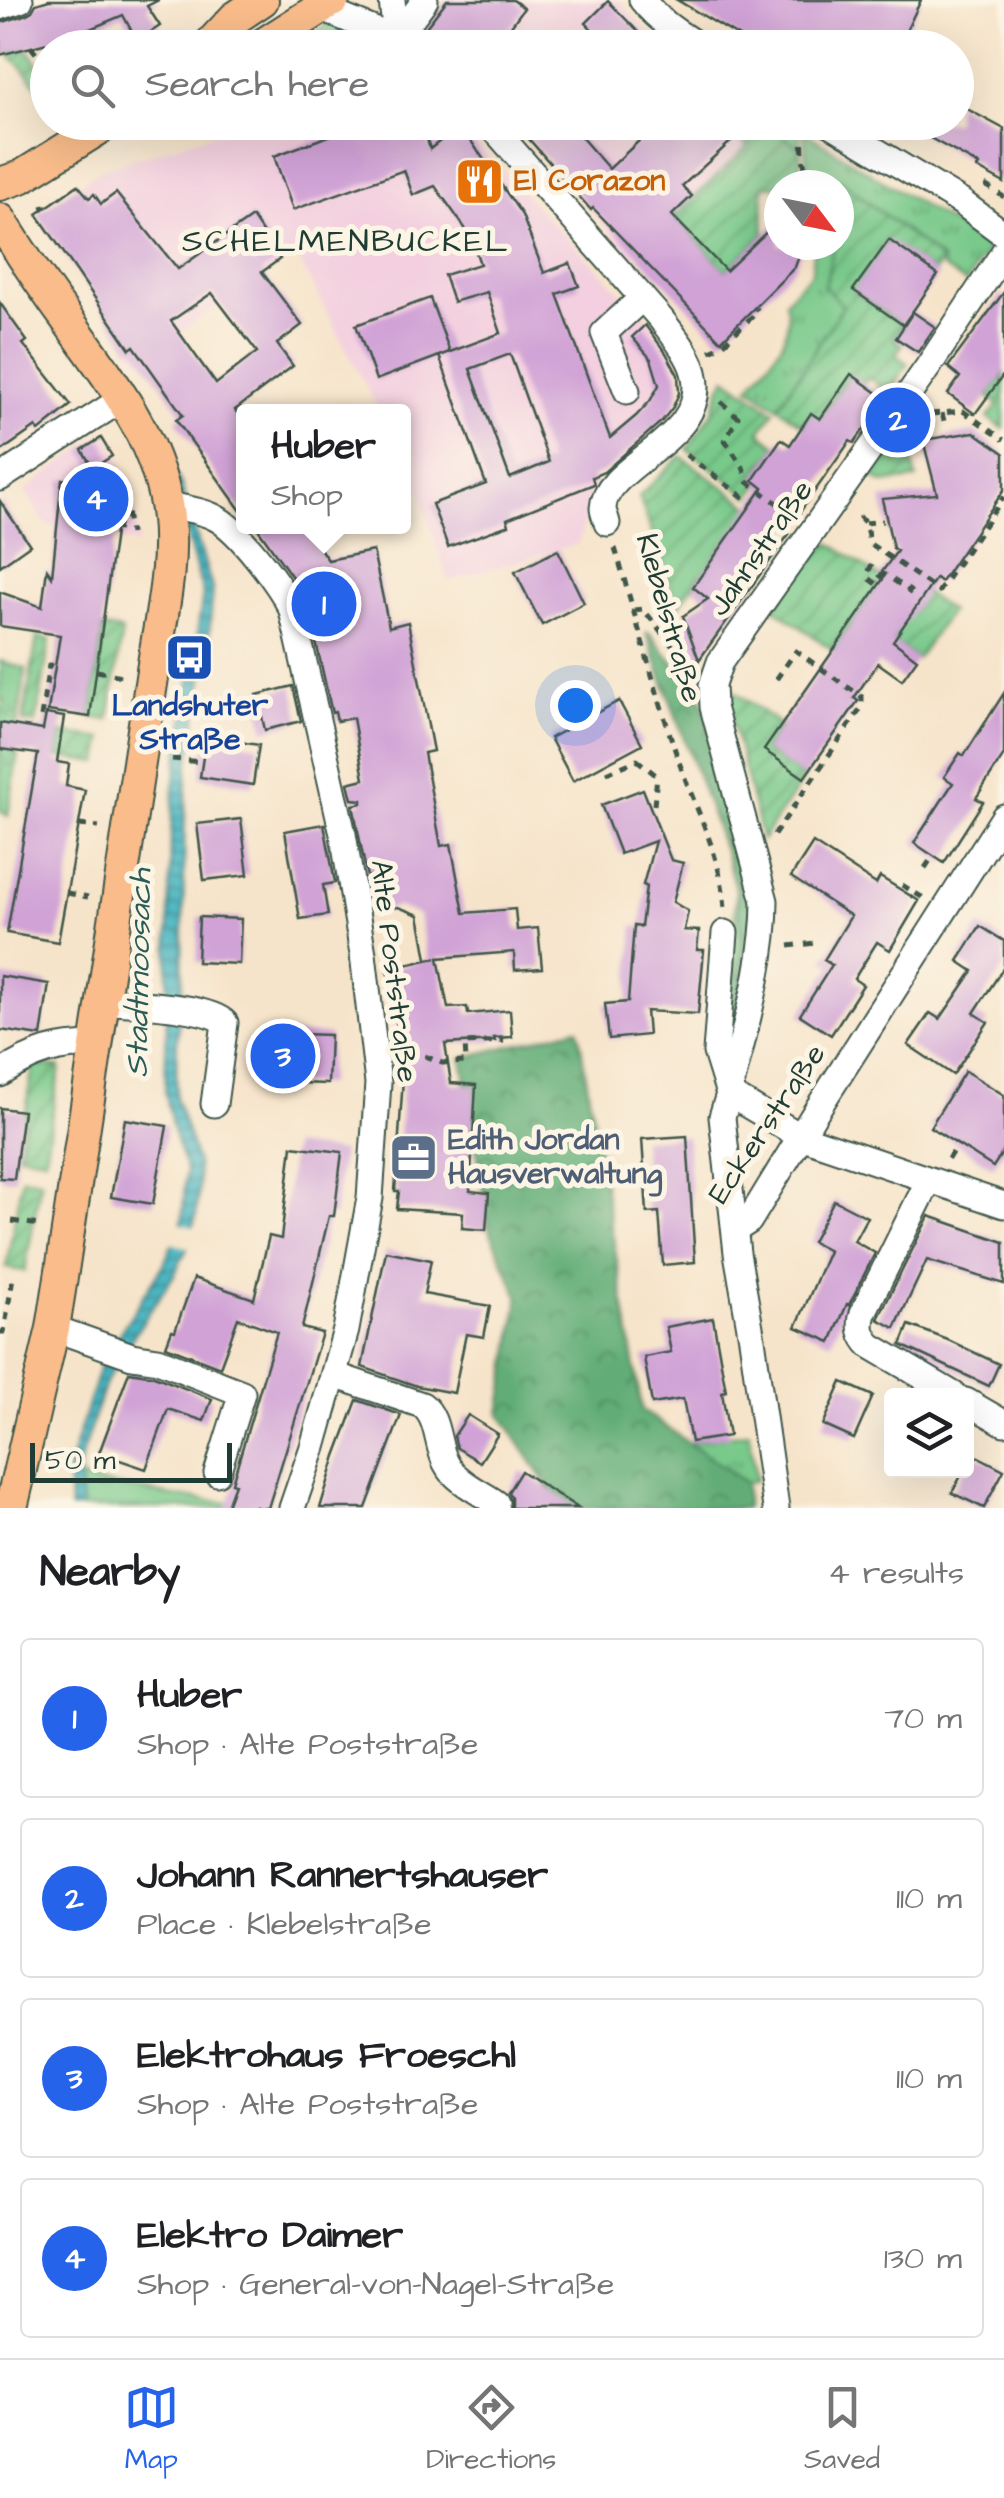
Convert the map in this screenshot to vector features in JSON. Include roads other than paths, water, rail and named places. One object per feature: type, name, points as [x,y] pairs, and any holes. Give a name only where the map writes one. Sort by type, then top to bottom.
[{"type":"main road","points":[[224,30],[262,0]]},
{"type":"main road","points":[[286,30],[327,4]]},
{"type":"main road","points":[[0,184],[21,177],[80,140]]},
{"type":"main road","points":[[0,220],[138,424],[151,450],[166,505],[169,540],[167,578],[53,1328],[13,1506]]},
{"type":"main road","points":[[0,266],[46,291]]},
{"type":"street","points":[[0,7],[20,0]]},
{"type":"street","points":[[392,0],[393,30]]},
{"type":"street","points":[[404,30],[425,0]]},
{"type":"street","points":[[642,0],[674,30]]},
{"type":"street","points":[[327,4],[369,30]]},
{"type":"street","name":"Klebelstraße","points":[[504,140],[662,319],[694,372],[696,388],[691,407],[664,442],[612,485],[603,508],[607,523]]},
{"type":"street","points":[[845,140],[961,202],[1004,234]]},
{"type":"street","name":"Jahnstraße","points":[[728,1094],[756,971],[765,902],[713,708],[712,686],[720,662],[1004,252]]},
{"type":"street","points":[[627,391],[604,332],[642,298]]},
{"type":"street","points":[[0,478],[122,399]]},
{"type":"street","name":"Alte Poststraße","points":[[166,505],[221,521],[285,594],[298,629],[343,834],[366,972],[378,1082],[370,1198],[346,1330],[292,1508]]},
{"type":"street","name":"Eckerstraße","points":[[776,1508],[735,1230],[749,1222],[1004,817]]},
{"type":"street","points":[[725,933],[716,1052],[728,1094],[722,1117],[735,1230]]},
{"type":"street","points":[[103,1001],[191,1009],[219,1017],[224,1023],[214,1104]]},
{"type":"street","points":[[0,1074],[38,1052],[67,1045],[97,1045]]},
{"type":"street","points":[[728,1094],[800,1136],[936,1174],[1004,1205]]},
{"type":"street","points":[[936,1174],[860,1322],[862,1336],[871,1346],[942,1388]]},
{"type":"street","points":[[53,1328],[132,1356],[158,1360],[242,1393],[216,1473]]},
{"type":"street","points":[[334,1374],[428,1409],[452,1473],[496,1503]]},
{"type":"street","points":[[974,1406],[1004,1423]]},
{"type":"water","points":[[107,359],[180,482],[213,591],[208,650],[188,769],[177,1043],[176,1098],[197,1163],[199,1186],[186,1251],[104,1386],[82,1453],[82,1508],[70,1508],[68,1468],[102,1360],[163,1266],[182,1222],[186,1170],[165,1090],[171,831],[174,786],[203,594],[173,485]]},
{"type":"place","name":"El Corazon","points":[[479,181]]},
{"type":"place","name":"Johann Rannertshauser","points":[[898,420]]},
{"type":"place","name":"Elektro Daimer","points":[[96,499]]},
{"type":"place","name":"Huber","points":[[324,604]]},
{"type":"place","name":"Landshuter Straße","points":[[190,657]]},
{"type":"place","name":"Elektrohaus Froeschl","points":[[283,1056]]},
{"type":"place","name":"Edith Jordan Hausverwaltung","points":[[413,1157]]},
{"type":"district","name":"SCHELMENBUCKEL","points":[[346,241]]},
{"type":"water label","name":"Stadtmoosach","points":[[139,973]]}]
